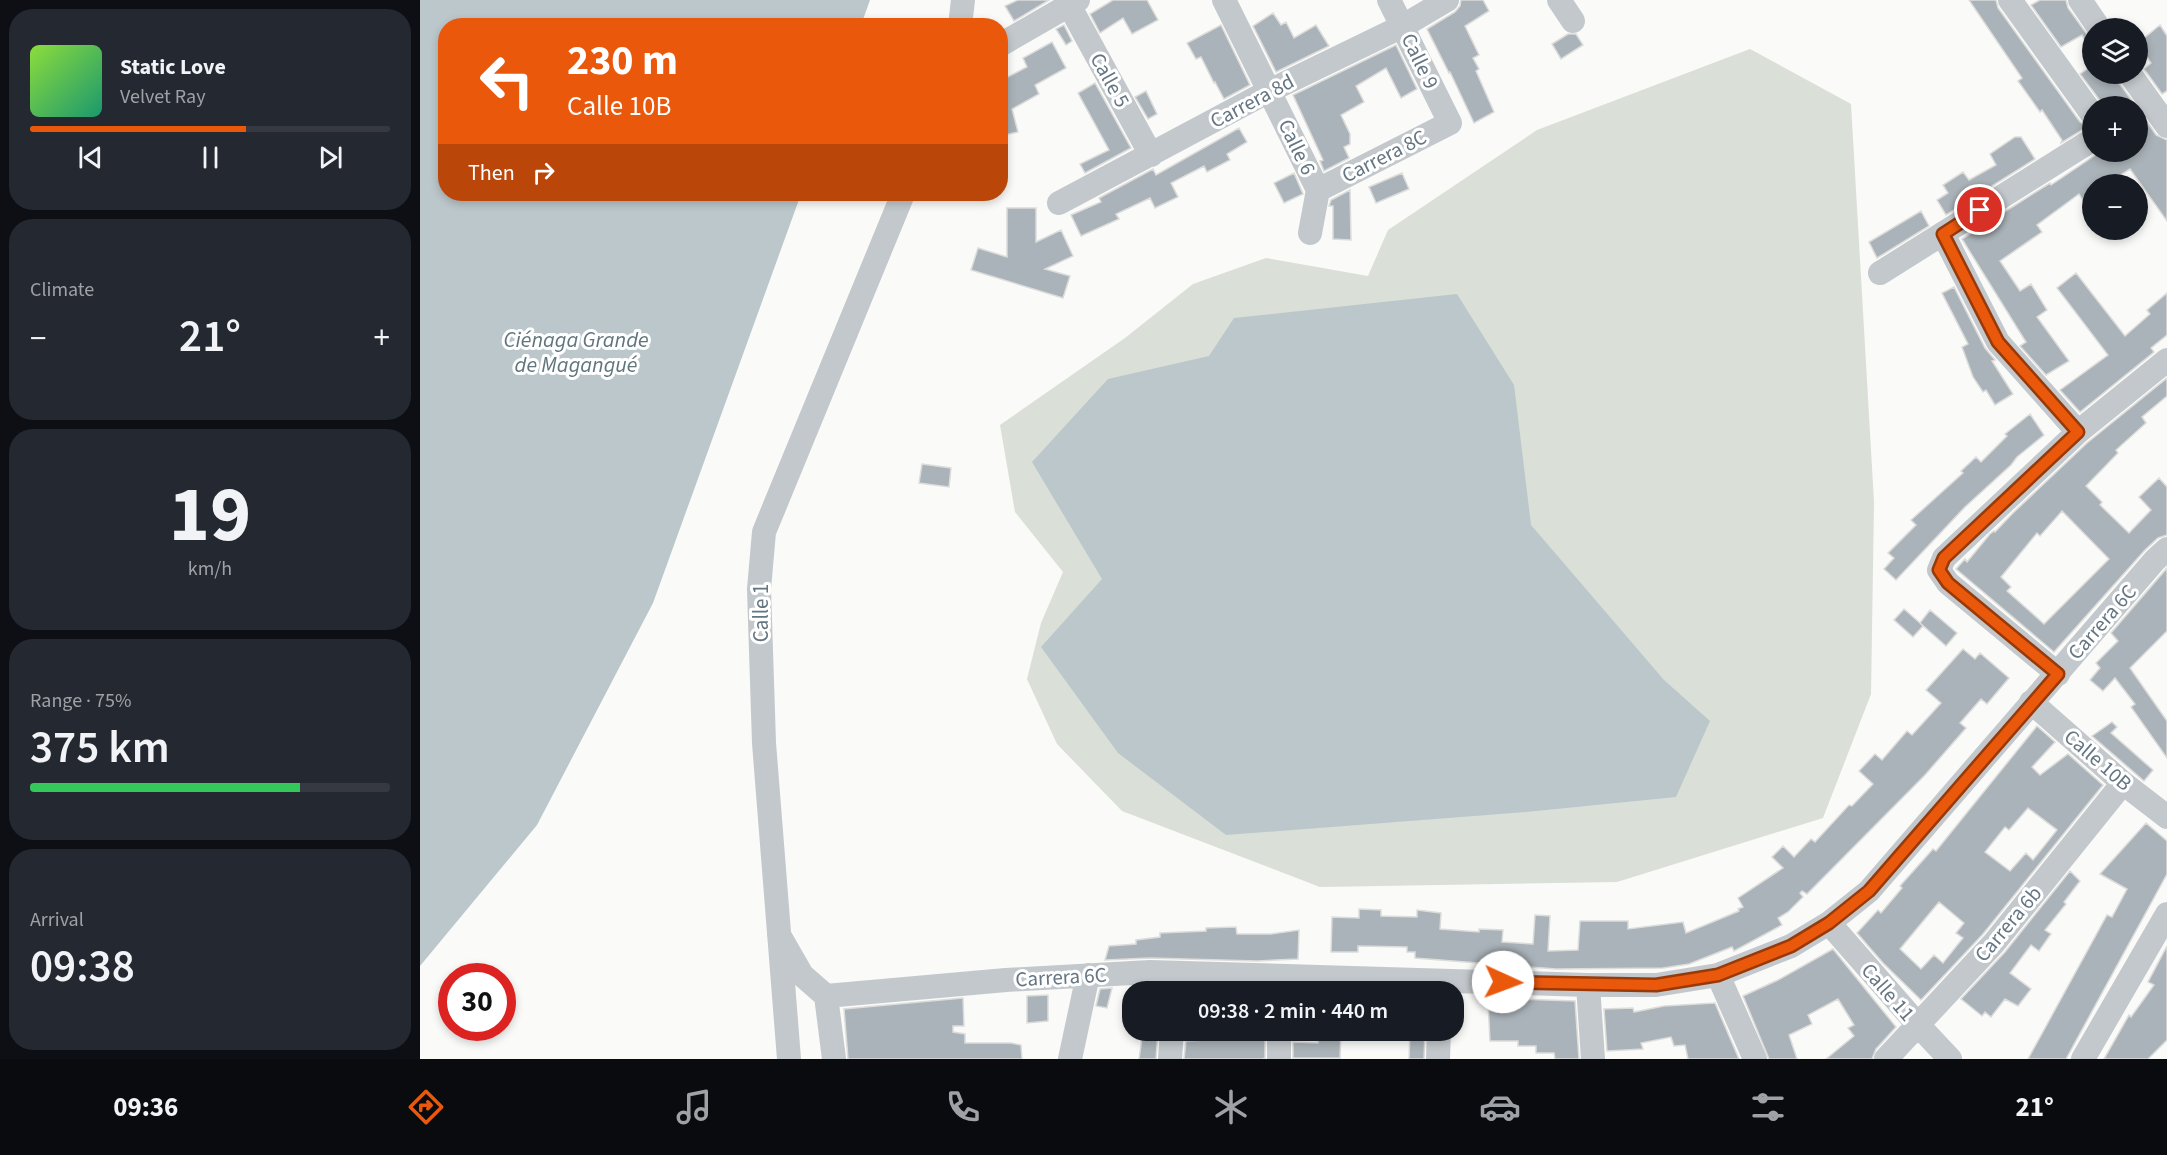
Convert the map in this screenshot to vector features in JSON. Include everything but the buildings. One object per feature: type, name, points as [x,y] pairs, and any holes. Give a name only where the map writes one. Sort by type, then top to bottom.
[{"type":"street","points":[[961,18],[963,0]]},
{"type":"street","name":"Calle 6","points":[[1224,0],[1318,190],[1310,233]]},
{"type":"street","name":"Calle 9","points":[[1389,0],[1450,123]]},
{"type":"street","name":"Carrera 8d","points":[[1059,203],[1269,91],[1403,26],[1447,0]]},
{"type":"street","points":[[1559,0],[1573,21]]},
{"type":"street","points":[[2010,0],[2082,100]]},
{"type":"street","points":[[2080,0],[2092,18]]},
{"type":"street","points":[[1008,40],[1073,3]]},
{"type":"street","name":"Calle 5","points":[[1073,3],[1151,155]]},
{"type":"street","points":[[2137,84],[2167,126]]},
{"type":"street","name":"Carrera 8C","points":[[1318,190],[1450,123]]},
{"type":"street","points":[[1880,273],[2082,146]]},
{"type":"street","name":"Calle 1","points":[[789,1059],[764,732],[759,589],[765,532],[900,201]]},
{"type":"street","points":[[1943,234],[1998,342],[2078,432]]},
{"type":"street","points":[[2058,674],[1948,583],[1939,570],[1944,558],[2078,432],[2167,360]]},
{"type":"street","name":"Carrera 6C","points":[[1464,986],[1656,985],[1718,975],[1791,946],[1829,923],[1869,891],[2031,702],[2167,549]]},
{"type":"street","name":"Calle 10B","points":[[2031,702],[2123,783],[2167,817]]},
{"type":"street","name":"Carrera 6b","points":[[1886,1059],[1994,943],[2123,783]]},
{"type":"street","points":[[2083,1059],[2167,914]]},
{"type":"street","name":"Calle 11","points":[[1829,923],[1918,1026],[1950,1059]]},
{"type":"street","points":[[779,935],[802,975],[826,996],[834,1059]]},
{"type":"street","name":"Carrera 6C","points":[[826,996],[1006,980],[1150,972],[1174,981]]},
{"type":"street","points":[[1070,1059],[1088,975]]},
{"type":"street","points":[[1718,975],[1755,1059]]},
{"type":"street","points":[[1588,985],[1593,1059]]},
{"type":"street","points":[[1170,1059],[1171,1041]]},
{"type":"street","points":[[1279,1041],[1279,1059]]},
{"type":"street","points":[[1438,1059],[1439,1041]]},
{"type":"shaded area","points":[[1750,49],[1851,104],[1874,502],[1871,694],[1823,818],[1617,882],[1320,887],[1122,811],[1057,744],[1027,679],[1041,623],[1063,572],[1015,512],[1000,425],[1125,338],[1193,284],[1266,258],[1368,276],[1388,230],[1537,130]]},
{"type":"water","name":"Ciénaga Grande de Magangué","points":[[420,0],[870,0],[864,18],[438,18],[438,201],[798,201],[653,603],[537,825],[420,966]]},
{"type":"water","points":[[1457,294],[1514,385],[1531,525],[1664,680],[1710,721],[1676,797],[1526,812],[1226,835],[1118,753],[1041,647],[1102,579],[1032,462],[1108,379],[1209,356],[1234,318]]},
{"type":"route","points":[[1503,982],[1656,985],[1718,975],[1791,946],[1829,923],[1869,891],[2031,702],[2058,674],[1948,583],[1939,570],[1944,558],[2078,432],[1998,342],[1943,234],[1980,210]]}]
